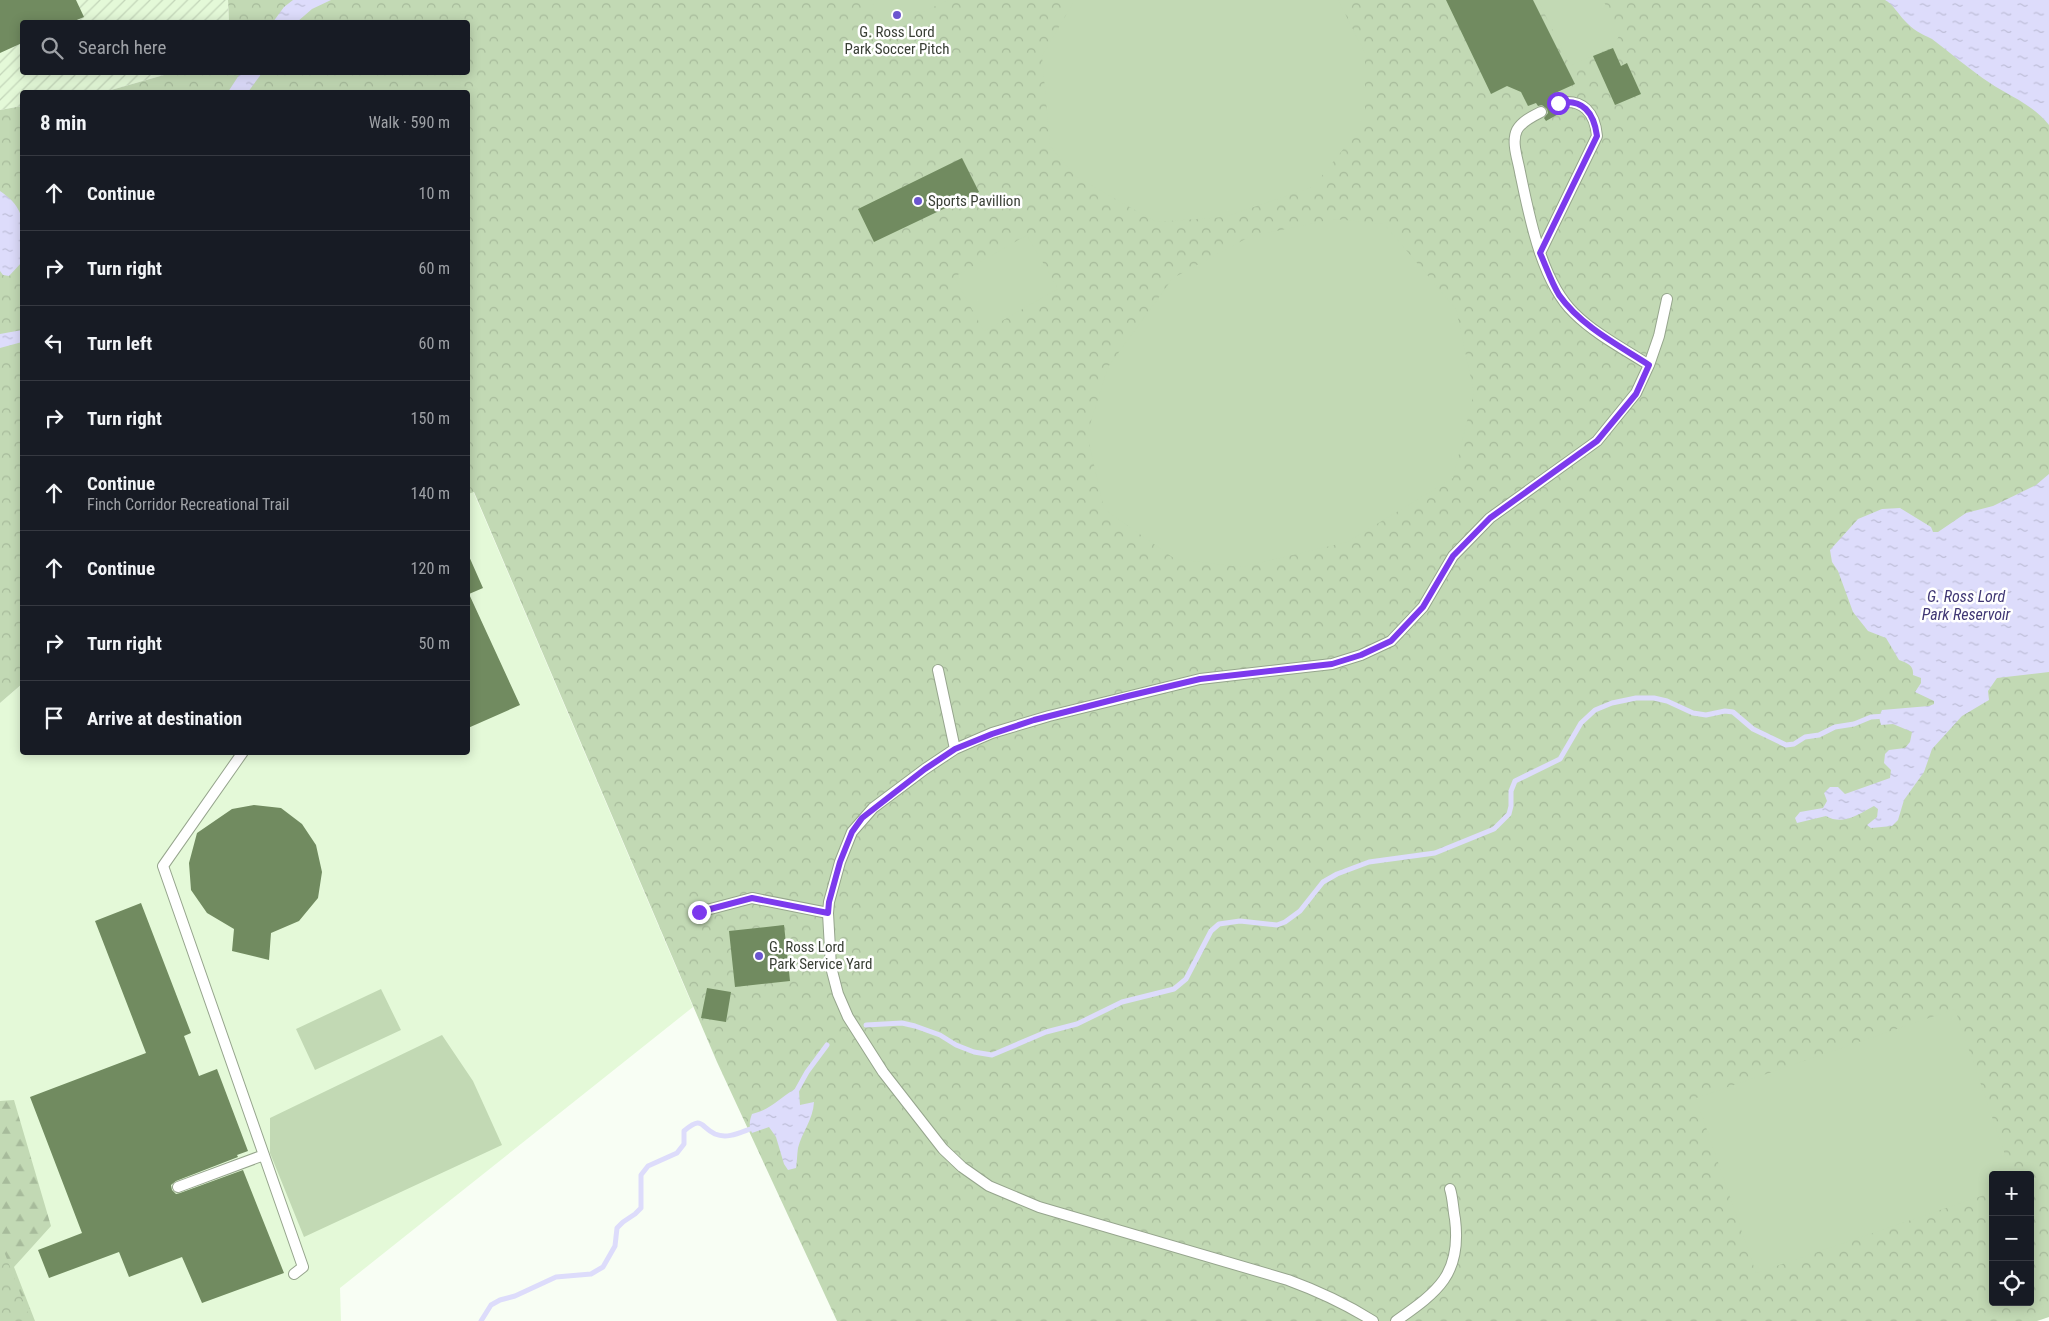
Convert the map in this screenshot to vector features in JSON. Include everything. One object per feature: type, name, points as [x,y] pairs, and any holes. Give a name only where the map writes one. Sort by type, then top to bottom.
[{"type":"lane","points":[[1540,253],[1597,136],[1595,122],[1588,111],[1577,103],[1558,103]]},
{"type":"lane","points":[[1541,112],[1528,119],[1517,131],[1515,148],[1531,224],[1540,253],[1558,293],[1574,313],[1607,339],[1649,365]]},
{"type":"lane","points":[[1374,1321],[1319,1291],[1288,1280],[1039,1207],[989,1186],[962,1167],[943,1149],[883,1072],[848,1018],[838,994],[831,967],[828,913],[829,902],[840,862],[852,832],[874,808],[955,749],[992,734],[1034,720],[1200,679],[1332,664],[1361,655],[1391,641],[1423,607],[1453,556],[1490,518],[1597,441],[1636,394],[1659,336],[1667,299]]},
{"type":"lane","points":[[938,670],[955,749]]},
{"type":"lane","points":[[240,755],[163,866],[303,1267],[294,1274]]},
{"type":"lane","points":[[699,912],[752,898],[828,913]]},
{"type":"lane","points":[[178,1187],[264,1155]]},
{"type":"lane","points":[[1396,1321],[1432,1294],[1452,1263],[1456,1251],[1457,1236],[1450,1189]]},
{"type":"shaded area","points":[[0,0],[228,0],[229,20],[20,20],[20,75],[164,75],[111,90],[20,90],[20,106],[0,110]]},
{"type":"shaded area","points":[[473,491],[693,1007],[340,1288],[341,1321],[31,1321],[0,1241],[0,703],[20,686],[20,755],[470,755],[470,493]]},
{"type":"green space","points":[[228,0],[2049,0],[2049,1317],[2037,1321],[837,1321],[717,1062],[474,492],[470,493],[470,90],[111,90],[164,75],[470,75],[470,20],[229,20]]},
{"type":"green space","name":"G. Ross Lord Park Soccer Pitch","points":[[871,0],[948,0],[885,30]]},
{"type":"green space","points":[[1076,0],[1338,0],[1365,53],[1365,122],[1313,187],[1224,217],[1156,222],[1075,176],[1050,146],[1042,56]]},
{"type":"green space","points":[[1538,0],[1603,0],[1620,34],[1613,47],[1570,66]]},
{"type":"green space","points":[[20,106],[20,686],[0,703],[0,110]]},
{"type":"green space","points":[[1335,219],[1384,224],[1456,309],[1474,393],[1453,478],[1347,542],[1242,567],[1175,559],[1104,509],[1087,434],[1108,367],[1173,278],[1251,236]]},
{"type":"green space","points":[[1027,235],[1058,289],[984,331],[954,277]]},
{"type":"green space","points":[[381,989],[401,1030],[315,1070],[296,1029]]},
{"type":"green space","points":[[1955,1009],[2011,1171],[1989,1171],[1989,1193],[1756,1273],[1696,1098]]},
{"type":"green space","points":[[442,1035],[473,1081],[502,1145],[304,1237],[270,1153],[270,1118]]},
{"type":"green space","points":[[14,1100],[51,1226],[14,1267],[35,1321],[0,1321],[0,1101]]},
{"type":"green space","points":[[0,1241],[31,1321],[0,1321]]},
{"type":"water","points":[[293,0],[331,0],[312,9],[299,20],[274,20],[284,7]]},
{"type":"water","points":[[1885,0],[2049,0],[2049,125],[2028,106],[1975,73],[1932,39],[1914,29]]},
{"type":"water","points":[[239,75],[261,75],[249,90],[229,90]]},
{"type":"water","points":[[0,191],[10,199],[20,214],[20,264],[9,276],[3,275],[0,271]]},
{"type":"water","points":[[20,330],[20,343],[0,348],[0,334]]},
{"type":"water","name":"G. Ross Lord Park Reservoir","points":[[2049,474],[2049,672],[1997,678],[1988,691],[1989,700],[1962,716],[1932,749],[1924,772],[1904,800],[1898,820],[1892,826],[1871,828],[1867,825],[1877,817],[1878,809],[1874,806],[1851,818],[1839,820],[1826,816],[1797,823],[1795,818],[1800,812],[1823,808],[1827,801],[1824,793],[1830,787],[1838,787],[1845,794],[1890,778],[1891,770],[1884,763],[1885,754],[1889,750],[1905,748],[1910,742],[1912,732],[1893,724],[1881,725],[1879,717],[1882,710],[1934,704],[1934,701],[1915,692],[1921,683],[1921,678],[1913,675],[1909,665],[1899,660],[1886,638],[1868,631],[1853,612],[1838,571],[1832,562],[1830,550],[1858,519],[1882,509],[1900,508],[1931,527],[1933,532],[1938,532],[1966,513],[1993,506],[2036,485]]},
{"type":"water","points":[[795,1089],[799,1091],[800,1105],[814,1102],[812,1115],[798,1148],[796,1168],[788,1170],[784,1164],[776,1137],[769,1127],[752,1133],[750,1122],[752,1114],[770,1107]]},
{"type":"building","points":[[0,0],[76,0],[84,17],[77,20],[20,20],[20,44],[0,53]]},
{"type":"building","points":[[1446,0],[1533,0],[1575,84],[1553,94],[1555,97],[1552,101],[1552,107],[1562,112],[1546,121],[1544,118],[1548,113],[1547,109],[1542,105],[1538,106],[1536,103],[1528,106],[1521,92],[1507,86],[1491,94]]},
{"type":"building","points":[[1613,48],[1621,66],[1627,63],[1641,94],[1615,105],[1593,56]]},
{"type":"building","name":"Sports Pavillion","points":[[962,158],[979,192],[874,242],[858,209]]},
{"type":"building","points":[[470,559],[483,588],[470,594]]},
{"type":"building","points":[[470,596],[520,705],[470,727]]},
{"type":"building","points":[[254,805],[281,808],[302,824],[316,845],[322,872],[318,898],[299,921],[271,933],[269,960],[232,951],[234,929],[207,913],[191,890],[189,863],[197,833],[232,809]]},
{"type":"building","points":[[141,903],[191,1033],[184,1036],[199,1076],[217,1069],[248,1151],[237,1155],[238,1157],[176,1181],[171,1185],[172,1190],[176,1194],[180,1193],[243,1170],[284,1273],[202,1303],[182,1257],[129,1277],[119,1252],[49,1278],[38,1250],[82,1233],[30,1097],[146,1053],[95,921]]},
{"type":"building","name":"G. Ross Lord Park Service Yard","points":[[784,925],[790,981],[735,987],[729,931]]},
{"type":"building","points":[[707,988],[731,992],[726,1022],[701,1018]]},
{"type":"waterway","points":[[866,1025],[902,1023],[915,1026],[940,1035],[956,1045],[974,1052],[992,1055],[1046,1032],[1077,1024],[1122,1002],[1174,989],[1186,979],[1211,931],[1219,924],[1240,921],[1277,925],[1285,922],[1300,911],[1323,882],[1337,874],[1369,862],[1435,853],[1494,829],[1509,814],[1511,791],[1515,781],[1560,759],[1581,723],[1595,710],[1612,703],[1636,698],[1654,698],[1667,701],[1693,713],[1706,715],[1725,711],[1733,712],[1753,729],[1786,745],[1794,744],[1805,737],[1819,735],[1835,727],[1854,724],[1871,717],[1886,716]]},
{"type":"waterway","points":[[797,1090],[807,1072],[827,1045]]},
{"type":"waterway","points":[[481,1321],[491,1305],[500,1300],[515,1296],[556,1277],[591,1274],[603,1267],[615,1246],[617,1228],[641,1208],[641,1175],[648,1166],[677,1153],[684,1144],[684,1131],[690,1126],[698,1123],[715,1134],[724,1136],[750,1129]]},
{"type":"place","name":"G. Ross Lord Park Soccer Pitch","points":[[897,15]]},
{"type":"place","name":"Sports Pavillion","points":[[918,201]]},
{"type":"place","name":"G. Ross Lord Park Service Yard","points":[[759,956]]},
{"type":"route","points":[[699,912],[752,898],[828,913],[829,902],[840,862],[852,832],[862,818],[955,749],[992,734],[1034,720],[1200,679],[1332,664],[1361,655],[1391,641],[1423,607],[1453,556],[1490,518],[1597,441],[1636,394],[1649,365],[1607,339],[1574,313],[1558,293],[1540,253],[1597,136],[1595,122],[1588,111],[1577,103],[1558,103]]}]
